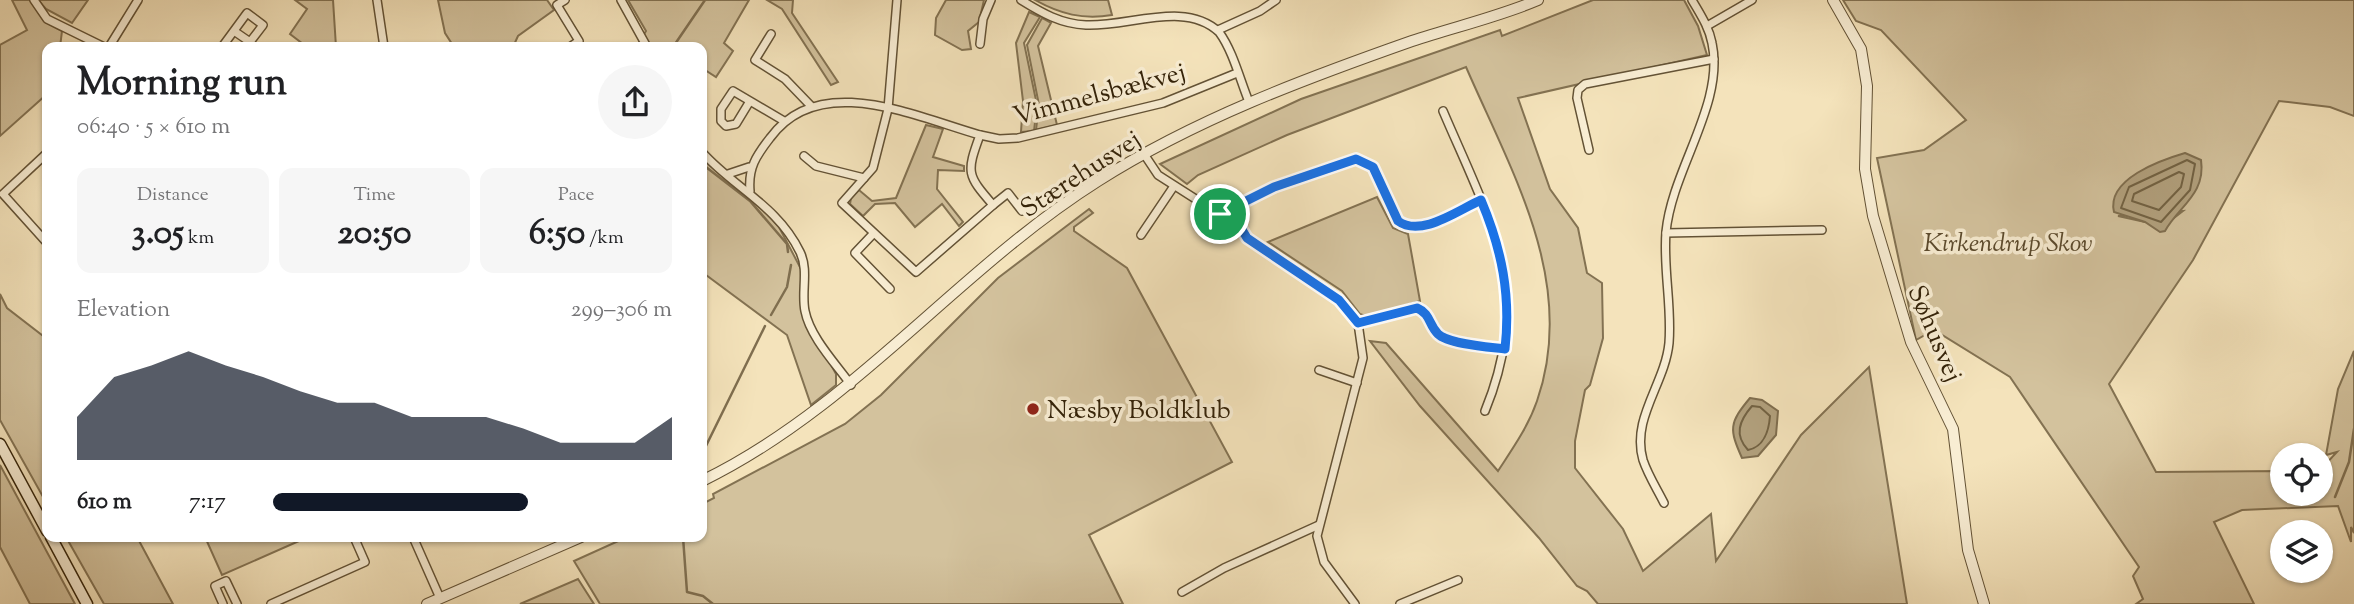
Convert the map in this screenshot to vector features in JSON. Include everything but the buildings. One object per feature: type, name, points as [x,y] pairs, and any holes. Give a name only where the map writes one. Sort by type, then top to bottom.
[{"type":"main road","points":[[0,444],[42,522]]},
{"type":"main road","points":[[54,542],[87,604]]},
{"type":"street","points":[[34,0],[47,19],[94,42]]},
{"type":"street","points":[[112,42],[138,0]]},
{"type":"street","points":[[377,0],[383,42]]},
{"type":"street","points":[[565,0],[557,5],[578,42]]},
{"type":"street","points":[[621,0],[644,42]]},
{"type":"street","points":[[897,0],[888,109],[873,168],[842,203],[916,272],[1007,193],[1022,211]]},
{"type":"street","points":[[980,44],[983,19],[991,0]]},
{"type":"street","points":[[1021,0],[1056,19],[1077,24],[1103,24],[1170,10],[1193,13],[1217,30],[1249,102]]},
{"type":"street","points":[[1217,30],[1260,11],[1276,0]]},
{"type":"street","name":"Stærehusvej","points":[[707,478],[788,432],[851,385],[1040,222],[1144,154],[1249,102],[1412,41],[1538,0]]},
{"type":"street","points":[[1664,503],[1644,461],[1640,444],[1642,425],[1664,367],[1669,343],[1666,233],[1673,192],[1709,99],[1714,59],[1707,26],[1692,0]]},
{"type":"street","points":[[1707,26],[1752,0]]},
{"type":"street","name":"Søhusvej","points":[[1833,0],[1861,49],[1867,86],[1865,169],[1873,216],[1911,342],[1954,429],[1968,550],[1984,604]]},
{"type":"street","points":[[226,42],[234,30]]},
{"type":"street","points":[[771,34],[755,60],[785,79],[811,106]]},
{"type":"street","points":[[1589,150],[1577,98],[1578,90],[1585,84],[1714,59]]},
{"type":"street","name":"Vimmelsbækvej","points":[[749,167],[784,121],[811,106],[835,101],[888,109],[999,139],[1027,136],[1163,103],[1237,73]]},
{"type":"street","points":[[750,100],[736,124],[726,126],[721,121],[720,109],[733,90],[750,100],[784,121]]},
{"type":"street","points":[[1443,111],[1502,256],[1506,284],[1505,349],[1485,411]]},
{"type":"street","points":[[980,135],[971,160],[971,180],[993,205]]},
{"type":"street","points":[[1144,154],[1158,175],[1241,228],[1247,238],[1339,300],[1358,323],[1363,358],[1318,525],[1317,543],[1324,562],[1355,604]]},
{"type":"street","points":[[707,156],[750,191],[790,236],[801,254],[805,314],[851,385]]},
{"type":"street","points":[[804,156],[816,166],[864,178]]},
{"type":"street","points":[[42,158],[3,194],[42,237]]},
{"type":"street","points":[[1220,214],[1274,187],[1356,159],[1373,167],[1398,221],[1404,226],[1418,228],[1481,200]]},
{"type":"street","points":[[728,174],[749,167],[750,191]]},
{"type":"street","points":[[1141,235],[1174,186]]},
{"type":"street","points":[[1666,233],[1822,229]]},
{"type":"street","points":[[873,234],[855,253],[890,289]]},
{"type":"street","points":[[1358,323],[1417,308],[1429,316],[1434,329],[1443,338],[1505,349]]},
{"type":"street","points":[[1319,370],[1357,383]]},
{"type":"street","points":[[1182,592],[1224,568],[1318,525]]},
{"type":"street","points":[[271,604],[365,562],[356,542]]},
{"type":"street","points":[[415,542],[440,598]]},
{"type":"street","points":[[427,604],[569,542]]},
{"type":"street","points":[[1399,604],[1458,580]]},
{"type":"street","points":[[223,604],[215,586],[226,581],[237,604]]},
{"type":"green space","points":[[12,0],[30,0],[45,22],[62,31],[61,42],[42,42],[42,98],[0,136],[0,45],[27,30]]},
{"type":"green space","points":[[38,0],[88,0],[72,23],[46,9]]},
{"type":"green space","points":[[295,0],[333,0],[336,42],[300,42],[290,34],[307,9]]},
{"type":"green space","points":[[438,0],[547,0],[554,10],[518,36],[515,42],[451,42],[445,33]]},
{"type":"green space","points":[[628,0],[749,0],[724,43],[733,51],[716,77],[707,71],[707,42],[639,42],[646,31]]},
{"type":"green space","points":[[767,0],[793,0],[792,13],[838,82],[831,85],[782,9]]},
{"type":"green space","points":[[946,0],[984,0],[979,22],[968,31],[971,49],[962,50],[935,35],[936,18]]},
{"type":"green space","points":[[1035,0],[1108,0],[1112,15],[1072,15]]},
{"type":"green space","points":[[1593,0],[1684,0],[1698,26],[1707,55],[1518,98],[1550,189],[1578,228],[1587,273],[1602,283],[1603,338],[1590,385],[1585,390],[1575,441],[1575,468],[1623,529],[1643,571],[1711,514],[1716,561],[1801,435],[1869,367],[1907,604],[1598,604],[1587,591],[1577,586],[1539,538],[1420,406],[1370,341],[1386,343],[1498,471],[1533,411],[1548,357],[1550,314],[1545,271],[1534,230],[1502,147],[1466,67],[1287,135],[1198,175],[1187,184],[1160,164],[1301,99],[1500,30],[1502,36]]},
{"type":"green space","name":"Kirkendrup Skov","points":[[1843,0],[2354,0],[2354,116],[2330,107],[2279,101],[2193,260],[2109,384],[2156,472],[2270,471],[2270,506],[2333,506],[2333,456],[2337,452],[2333,453],[2333,443],[2328,443],[2338,389],[2354,351],[2354,533],[2351,527],[2351,542],[2338,506],[2242,510],[2214,522],[2254,604],[2136,604],[2143,599],[2133,576],[2139,567],[2010,377],[1934,330],[1916,340],[1877,158],[1924,150],[1966,120],[1881,30],[1856,21]],"holes":[[[2183,211],[2170,221],[2145,222],[2118,216]]]},
{"type":"green space","points":[[1029,12],[1040,17],[1024,43],[1037,105],[1034,131],[1021,132],[1023,101],[1016,43]]},
{"type":"green space","points":[[1042,18],[1051,23],[1038,46],[1057,125],[1036,130],[1039,105],[1027,45]]},
{"type":"green space","points":[[926,125],[943,129],[933,157],[964,166],[964,171],[938,170],[937,189],[963,222],[959,226],[942,204],[915,227],[895,203],[875,204],[863,216],[850,204],[851,198],[859,190],[872,201],[896,198]]},
{"type":"green space","points":[[707,162],[751,196],[779,227],[801,269],[802,311],[836,374],[836,385],[811,405],[787,335],[707,276]]},
{"type":"green space","points":[[1377,197],[1393,228],[1408,234],[1420,301],[1368,317],[1360,314],[1342,291],[1268,242]]},
{"type":"green space","name":"Næsby Boldklub","points":[[1089,209],[1093,213],[1074,227],[1074,231],[1127,268],[1232,462],[1089,535],[1123,604],[600,604],[574,561],[616,542],[707,542],[707,502],[714,498],[713,494],[845,424],[881,395],[998,278]]},
{"type":"green space","points":[[0,294],[7,308],[42,335],[42,495],[0,420]]},
{"type":"green space","points":[[0,465],[75,604],[30,604],[0,547]]},
{"type":"green space","points":[[69,542],[140,542],[173,604],[104,604]]},
{"type":"green space","points":[[207,542],[297,542],[222,575]]},
{"type":"green space","points":[[578,579],[594,604],[520,604]]},
{"type":"water","points":[[2185,153],[2201,160],[2199,182],[2190,199],[2165,231],[2160,232],[2145,222],[2114,212],[2114,200],[2118,190],[2127,181],[2150,166]]},
{"type":"water","points":[[1750,398],[1762,400],[1778,411],[1776,435],[1758,456],[1742,458],[1733,426]]},
{"type":"waterway","points":[[676,42],[705,0]]},
{"type":"waterway","points":[[707,168],[750,201],[787,244],[788,252]]},
{"type":"waterway","points":[[771,315],[787,287],[791,265]]},
{"type":"waterway","points":[[707,444],[765,326]]},
{"type":"waterway","points":[[2335,497],[2349,462],[2354,429]]},
{"type":"waterway","points":[[683,542],[687,592],[703,596],[713,604]]},
{"type":"place","name":"Næsby Boldklub","points":[[1033,409]]},
{"type":"route","points":[[1356,159],[1373,167],[1398,221],[1404,226],[1418,228],[1481,200],[1502,256],[1506,284],[1505,349],[1443,338],[1434,329],[1429,316],[1417,308],[1410,307],[1358,323],[1339,300],[1247,238],[1241,228],[1220,214],[1274,187],[1356,159]]}]
